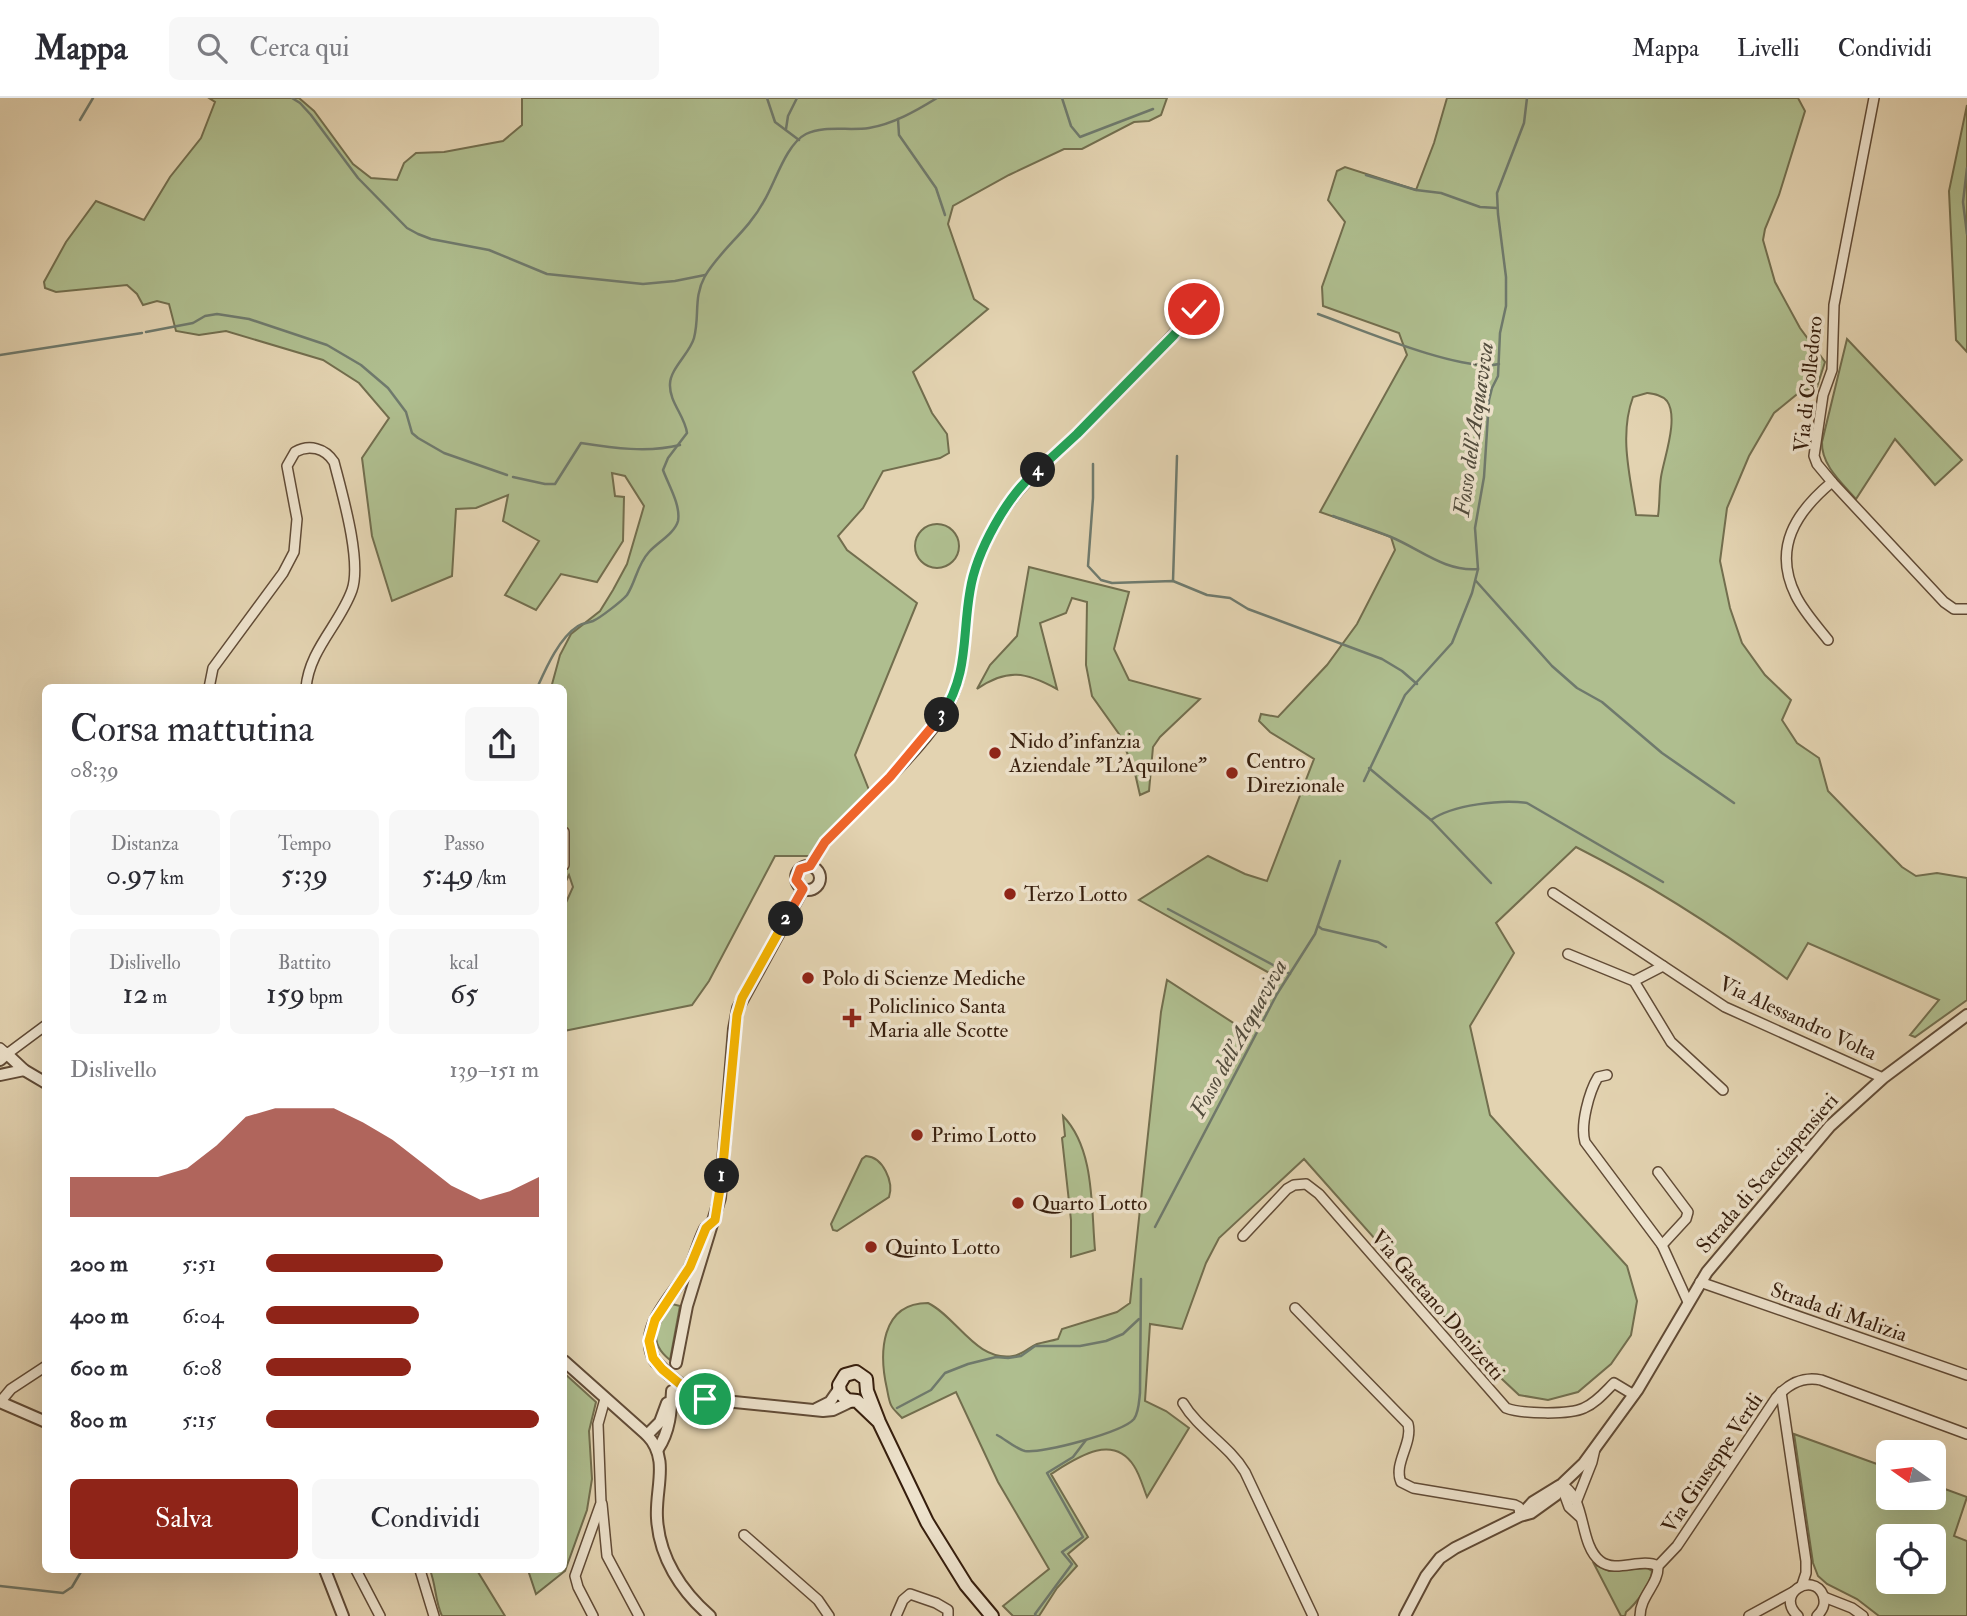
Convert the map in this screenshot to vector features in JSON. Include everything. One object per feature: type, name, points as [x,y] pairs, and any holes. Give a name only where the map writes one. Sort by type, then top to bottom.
[{"type":"main road","points":[[879,1422],[854,1401],[843,1397],[839,1389],[842,1378],[853,1372],[866,1379],[867,1391],[879,1422],[935,1537],[966,1585],[992,1616]]},
{"type":"main road","points":[[854,1401],[862,1399],[867,1391]]},
{"type":"street","name":"Via di Colledoro","points":[[1874,98],[1834,305],[1832,370],[1823,394],[1814,450],[1817,464],[1947,605],[1958,610],[1967,609]]},
{"type":"street","points":[[810,866],[819,871],[820,881],[813,889],[803,889],[797,883],[796,876],[800,869],[810,866],[825,842],[903,763],[950,704],[962,668],[971,582],[986,543],[1013,497],[1174,335],[1206,292]]},
{"type":"street","points":[[210,684],[213,668],[292,558],[296,544],[297,519],[287,466],[292,455],[305,447],[322,451],[334,462],[356,570],[349,597],[310,667],[307,684]]},
{"type":"street","points":[[1828,640],[1795,595],[1789,579],[1787,550],[1791,531],[1799,514],[1832,481]]},
{"type":"street","points":[[676,1363],[690,1294],[715,1220],[722,1187],[733,1040],[738,1008],[803,889]]},
{"type":"street","name":"Via Alessandro Volta","points":[[1553,893],[1735,1013],[1883,1078]]},
{"type":"street","points":[[1568,954],[1634,981],[1671,1042],[1723,1090]]},
{"type":"street","points":[[1634,981],[1663,966]]},
{"type":"street","name":"Strada di Scacciapensieri","points":[[1562,1485],[1584,1463],[1634,1395],[1700,1282],[1830,1126],[1883,1078],[1967,1015]]},
{"type":"street","points":[[42,1028],[2,1054],[42,1081]]},
{"type":"street","points":[[0,1075],[24,1070]]},
{"type":"street","points":[[1607,1075],[1598,1077],[1594,1085],[1583,1124],[1585,1142],[1662,1245],[1688,1302]]},
{"type":"street","points":[[1658,1172],[1688,1212],[1683,1223],[1662,1245]]},
{"type":"street","name":"Via Gaetano Donizetti","points":[[1243,1236],[1287,1189],[1306,1184],[1319,1194],[1506,1408],[1529,1412],[1580,1410],[1591,1405],[1615,1383],[1634,1395]]},
{"type":"street","points":[[715,1220],[706,1228],[692,1263],[655,1320],[650,1333],[650,1349],[655,1361],[695,1395],[710,1399],[833,1410],[854,1401]]},
{"type":"street","name":"Strada di Malizia","points":[[1700,1282],[1967,1375]]},
{"type":"street","points":[[672,1296],[686,1290],[690,1294]]},
{"type":"street","points":[[1295,1308],[1408,1424],[1409,1433],[1398,1474],[1401,1482],[1413,1488],[1516,1505],[1519,1507],[1520,1516]]},
{"type":"street","points":[[567,1364],[658,1448],[660,1458],[656,1513],[661,1543],[670,1567],[680,1583],[710,1616]]},
{"type":"street","points":[[42,1369],[11,1389],[0,1402],[42,1420]]},
{"type":"street","name":"Via Giuseppe Verdi","points":[[1640,1616],[1642,1602],[1657,1576],[1658,1566],[1673,1552],[1781,1392],[1798,1381],[1816,1379],[1967,1434]]},
{"type":"street","points":[[816,1409],[830,1402],[839,1389]]},
{"type":"street","points":[[647,1435],[660,1422],[672,1391],[665,1438],[658,1448]]},
{"type":"street","points":[[1781,1392],[1806,1561],[1802,1586]]},
{"type":"street","points":[[605,1399],[598,1424],[601,1503],[607,1556],[639,1616]]},
{"type":"street","points":[[1183,1403],[1195,1419],[1233,1454],[1245,1472],[1313,1616]]},
{"type":"street","points":[[1577,1500],[1595,1448]]},
{"type":"street","points":[[1520,1516],[1533,1502],[1562,1485]]},
{"type":"street","points":[[1562,1485],[1570,1489],[1577,1500],[1580,1517],[1594,1554],[1604,1564],[1614,1566],[1647,1563],[1658,1566]]},
{"type":"street","points":[[1405,1616],[1428,1572],[1440,1558],[1455,1548],[1531,1513],[1556,1495],[1562,1485]]},
{"type":"street","points":[[1562,1485],[1569,1507],[1580,1517]]},
{"type":"street","points":[[593,1616],[575,1576],[601,1503]]},
{"type":"street","points":[[1545,1504],[1569,1507]]},
{"type":"street","points":[[744,1535],[809,1591],[829,1616]]},
{"type":"street","points":[[326,1573],[342,1616]]},
{"type":"street","points":[[358,1573],[380,1616]]},
{"type":"street","points":[[421,1573],[434,1616]]},
{"type":"street","points":[[1749,1616],[1807,1584],[1818,1588],[1824,1597],[1852,1608],[1863,1616]]},
{"type":"street","points":[[1793,1592],[1790,1602],[1796,1615]]},
{"type":"street","points":[[896,1616],[903,1600],[910,1594],[943,1606],[948,1610],[948,1616]]},
{"type":"street","points":[[1820,1612],[1824,1597]]},
{"type":"street","points":[[1820,1612],[1838,1604]]},
{"type":"street","points":[[1766,1607],[1779,1606],[1796,1615]]},
{"type":"green space","points":[[209,98],[299,98],[314,111],[353,164],[371,178],[397,180],[404,163],[416,153],[444,152],[503,141],[522,125],[522,98],[1167,98],[1161,115],[1149,121],[1134,122],[1082,149],[1064,149],[953,206],[948,224],[974,299],[988,309],[913,372],[932,413],[947,434],[949,453],[940,458],[883,471],[863,508],[838,536],[847,550],[917,603],[855,755],[869,790],[822,839],[812,856],[775,856],[709,981],[692,1005],[567,1030],[567,900],[573,887],[569,875],[567,879],[567,684],[552,684],[560,655],[571,634],[600,611],[627,564],[644,506],[625,476],[612,473],[615,496],[624,497],[623,541],[597,582],[561,574],[536,610],[505,595],[539,541],[503,521],[508,495],[476,508],[456,509],[452,576],[392,601],[372,536],[362,458],[389,418],[359,383],[323,360],[226,331],[199,335],[176,331],[169,304],[157,301],[143,305],[137,294],[127,285],[56,292],[45,288],[44,282],[66,242],[96,201],[144,220],[170,177],[201,138],[215,102]]},
{"type":"green space","points":[[1447,98],[1798,98],[1805,111],[1763,240],[1775,282],[1800,328],[1825,362],[1817,387],[1801,391],[1774,413],[1749,456],[1727,508],[1720,561],[1730,608],[1742,643],[1765,675],[1791,700],[1782,720],[1797,743],[1819,758],[1828,791],[1902,867],[1916,876],[1937,873],[1967,878],[1967,1000],[1915,1037],[1910,1035],[1939,1000],[1808,943],[1787,979],[1684,908],[1576,847],[1496,923],[1514,953],[1470,1026],[1490,1115],[1627,1266],[1637,1301],[1631,1335],[1611,1364],[1578,1392],[1548,1400],[1519,1395],[1487,1365],[1304,1159],[1219,1238],[1206,1263],[1182,1329],[1150,1324],[1145,1401],[1166,1411],[1189,1428],[1147,1497],[1134,1466],[1125,1456],[1115,1451],[1093,1452],[1051,1474],[1088,1537],[1068,1554],[1077,1566],[1057,1588],[1039,1616],[1013,1616],[1003,1606],[1049,1569],[998,1482],[956,1392],[902,1418],[892,1407],[884,1375],[886,1333],[900,1312],[912,1305],[928,1303],[977,1346],[1000,1356],[1013,1356],[1037,1344],[1058,1339],[1062,1329],[1117,1312],[1130,1303],[1161,1012],[1167,980],[1249,1033],[1280,979],[1139,900],[1208,856],[1245,874],[1267,881],[1314,759],[1270,732],[1259,721],[1261,714],[1278,717],[1327,665],[1357,624],[1395,550],[1391,537],[1320,512],[1407,355],[1399,333],[1323,306],[1322,287],[1345,222],[1328,200],[1337,171],[1345,167],[1416,190]],"holes":[[[1647,393],[1667,401],[1672,417],[1661,477],[1658,516],[1636,515],[1627,456],[1627,426],[1633,397]]]},
{"type":"green space","points":[[1967,105],[1967,352],[1956,340],[1949,191]]},
{"type":"green space","points":[[1847,339],[1962,460],[1935,485],[1895,439],[1856,499],[1829,466],[1822,442]]},
{"type":"green space","points":[[937,524],[952,531],[959,546],[952,561],[937,568],[922,561],[915,546],[922,531]]},
{"type":"green space","points":[[1029,567],[1129,592],[1114,649],[1129,680],[1200,699],[1153,747],[1149,791],[1140,795],[1134,769],[1119,734],[1092,696],[1086,665],[1087,602],[1072,598],[1066,613],[1040,623],[1057,689],[1026,676],[1007,675],[977,689],[990,665],[1017,636]]},
{"type":"green space","points":[[1063,1116],[1081,1145],[1092,1197],[1095,1250],[1071,1257],[1071,1220],[1062,1138],[1065,1136]]},
{"type":"green space","points":[[866,1156],[872,1157],[886,1171],[890,1184],[889,1197],[837,1231],[833,1230],[831,1224],[862,1159]]},
{"type":"green space","points":[[672,1304],[680,1306],[670,1360],[658,1346],[656,1332]]},
{"type":"green space","points":[[567,1376],[596,1402],[589,1431],[592,1479],[587,1510],[567,1565]]},
{"type":"green space","points":[[1794,1434],[1876,1464],[1876,1510],[1946,1510],[1946,1489],[1967,1497],[1954,1536],[1967,1541],[1967,1616],[1879,1616],[1857,1599],[1827,1584],[1818,1576],[1813,1563]]},
{"type":"green space","points":[[1594,1564],[1609,1571],[1647,1568],[1652,1571],[1646,1588],[1625,1616],[1621,1616]]},
{"type":"green space","points":[[431,1573],[479,1573],[505,1616],[442,1616]]},
{"type":"green space","points":[[529,1573],[562,1573],[536,1594]]},
{"type":"waterway","points":[[80,120],[93,98]]},
{"type":"waterway","points":[[292,98],[311,115],[358,178],[407,228],[418,234],[489,250],[547,274],[643,284],[705,275]]},
{"type":"waterway","points":[[767,98],[775,122],[799,140]]},
{"type":"waterway","points":[[786,129],[788,116],[797,98]]},
{"type":"waterway","points":[[539,684],[565,638],[578,626],[596,619],[627,595],[645,557],[670,534],[678,521],[678,508],[663,470],[668,458],[687,433],[670,391],[671,378],[694,338],[699,292],[705,276],[758,212],[793,146],[813,131],[869,128],[913,112],[937,98]]},
{"type":"waterway","points":[[1062,98],[1071,126],[1080,137],[1153,109]]},
{"type":"waterway","name":"Fosso dell'Acquaviva","points":[[1364,781],[1405,695],[1452,643],[1472,593],[1478,569],[1475,528],[1484,477],[1489,400],[1498,376],[1500,333],[1506,306],[1506,277],[1497,193],[1524,123],[1527,98]]},
{"type":"waterway","points":[[898,119],[899,135],[936,188],[945,215]]},
{"type":"waterway","points":[[1967,168],[1963,202],[1967,234]]},
{"type":"waterway","points":[[1366,175],[1416,190],[1441,193],[1480,207],[1497,208]]},
{"type":"waterway","points":[[146,332],[193,323],[205,316],[217,314],[249,319],[327,345],[361,365],[388,388],[406,412],[412,433],[418,438],[444,453],[507,475]]},
{"type":"waterway","points":[[1318,314],[1436,356],[1482,365],[1499,364]]},
{"type":"waterway","points":[[0,355],[142,333]]},
{"type":"waterway","points":[[513,477],[555,484],[581,443],[643,449],[680,445]]},
{"type":"waterway","points":[[1173,581],[1177,456]]},
{"type":"waterway","points":[[1093,464],[1088,566],[1101,580],[1112,583],[1173,581],[1207,595],[1230,598],[1248,609],[1382,659],[1417,684]]},
{"type":"waterway","points":[[1333,516],[1391,537],[1444,563],[1478,569]]},
{"type":"waterway","points":[[1476,581],[1552,666],[1577,688],[1602,702],[1662,753],[1734,803]]},
{"type":"waterway","points":[[1369,768],[1431,820],[1491,883]]},
{"type":"waterway","points":[[1431,820],[1451,810],[1478,804],[1527,803],[1663,882]]},
{"type":"waterway","name":"Fosso dell'Acquaviva","points":[[1155,1227],[1277,994],[1315,934],[1340,861]]},
{"type":"waterway","points":[[1168,909],[1290,974]]},
{"type":"waterway","points":[[1318,926],[1378,942],[1386,947]]},
{"type":"waterway","name":"Fosso dell'Acquaviva","points":[[997,1435],[1022,1450],[1034,1451],[1099,1436],[1134,1419],[1140,1393],[1141,1279]]},
{"type":"waterway","points":[[897,1408],[931,1390],[945,1373],[968,1364],[996,1357],[1021,1356],[1035,1346],[1080,1346],[1106,1341],[1123,1334],[1139,1319]]},
{"type":"waterway","points":[[1036,1616],[1072,1564],[1062,1552],[1083,1537],[1047,1473],[1073,1457],[1086,1440]]},
{"type":"waterway","points":[[0,1586],[63,1593],[72,1587],[80,1573]]},
{"type":"place","name":"Nido d'infanzia Aziendale \"L'Aquilone\"","points":[[995,753]]},
{"type":"place","name":"Centro Direzionale","points":[[1232,773]]},
{"type":"place","name":"Terzo Lotto","points":[[1010,894]]},
{"type":"place","name":"Polo di Scienze Mediche","points":[[808,978]]},
{"type":"place","name":"Policlinico Santa Maria alle Scotte","points":[[852,1018]]},
{"type":"place","name":"Primo Lotto","points":[[917,1135]]},
{"type":"place","name":"Quarto Lotto","points":[[1018,1203]]},
{"type":"place","name":"Quinto Lotto","points":[[871,1247]]},
{"type":"route","points":[[705,1399],[686,1389],[655,1361],[650,1349],[650,1333],[655,1320],[692,1263],[706,1228],[715,1220],[722,1187],[737,1015],[742,998],[803,889],[797,883],[797,872],[810,866],[825,842],[903,763],[950,704],[957,689],[964,657],[971,582],[986,543],[1013,497],[1174,335],[1194,309]]}]
